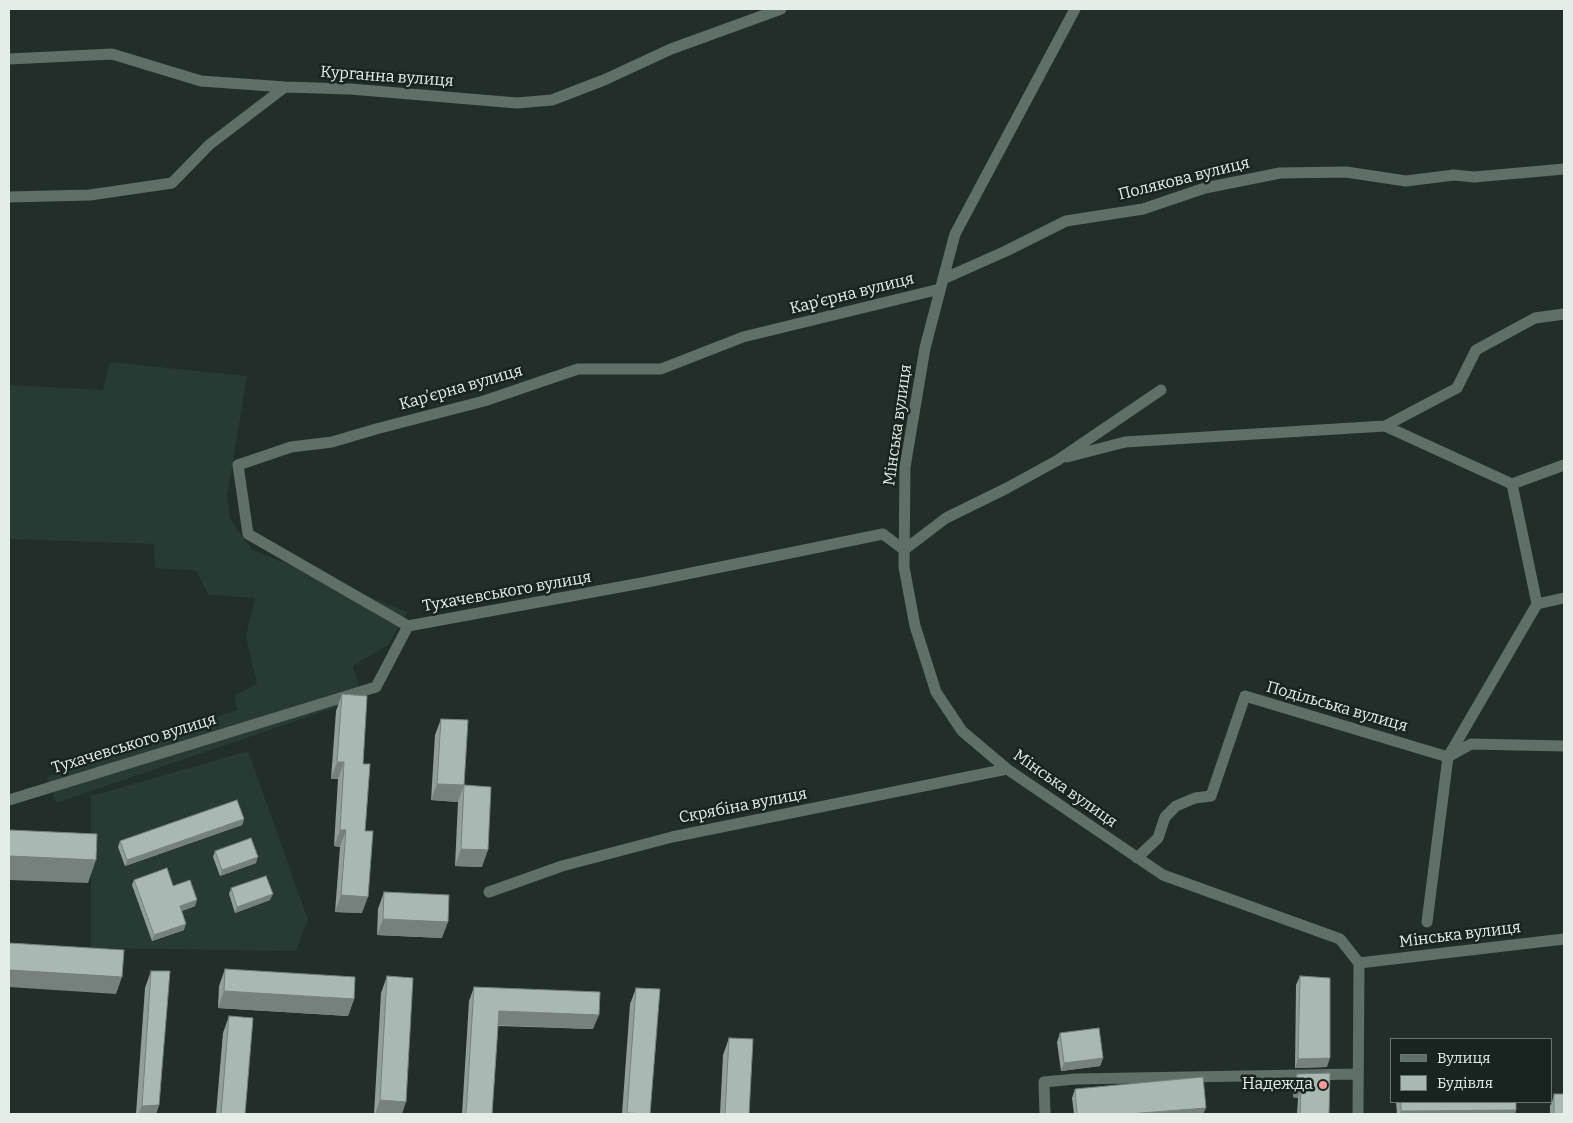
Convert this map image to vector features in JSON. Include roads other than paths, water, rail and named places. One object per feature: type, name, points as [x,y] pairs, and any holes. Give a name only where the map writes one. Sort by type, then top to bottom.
[{"type":"street","name":"Курганна вулиця","points":[[9,59],[112,54],[201,81],[350,89],[516,102],[552,100],[604,80],[671,49],[781,9]]},
{"type":"street","name":"Мінська вулиця","points":[[1075,9],[955,234],[925,348],[905,467],[904,567],[915,626],[936,692],[962,731],[1007,769],[1163,876],[1340,939],[1359,963],[1564,940]]},
{"type":"street","points":[[9,197],[90,195],[172,183],[209,145],[285,87]]},
{"type":"street","name":"Полякова вулиця","points":[[942,284],[1066,221],[1143,209],[1205,188],[1280,173],[1346,172],[1406,181],[1454,175],[1474,177],[1564,169]]},
{"type":"street","name":"Кар’єрна вулиця","points":[[408,626],[248,534],[238,464],[291,447],[332,442],[484,401],[578,369],[661,368],[743,337],[942,284]]},
{"type":"street","points":[[1058,460],[1125,442],[1385,426],[1457,388],[1476,350],[1535,318],[1564,314]]},
{"type":"street","points":[[904,550],[946,518],[1058,460],[1161,390]]},
{"type":"street","points":[[1385,426],[1512,484],[1564,465]]},
{"type":"street","points":[[1427,922],[1448,756],[1537,604],[1512,484]]},
{"type":"street","name":"Тухачевського вулиця","points":[[9,800],[376,687],[408,626],[628,586],[883,534],[904,550]]},
{"type":"street","points":[[1537,604],[1564,598]]},
{"type":"street","name":"Подільська вулиця","points":[[1137,858],[1158,838],[1165,817],[1176,806],[1194,798],[1212,796],[1245,696],[1448,756]]},
{"type":"street","points":[[1448,756],[1471,744],[1564,746]]},
{"type":"street","name":"Скрябіна вулиця","points":[[489,892],[562,866],[672,837],[1007,769]]},
{"type":"street","points":[[1358,1114],[1359,963]]},
{"type":"street","points":[[1045,1114],[1044,1082],[1076,1079],[1358,1074]]},
{"type":"place","name":"Надежда","points":[[1323,1085]]}]
